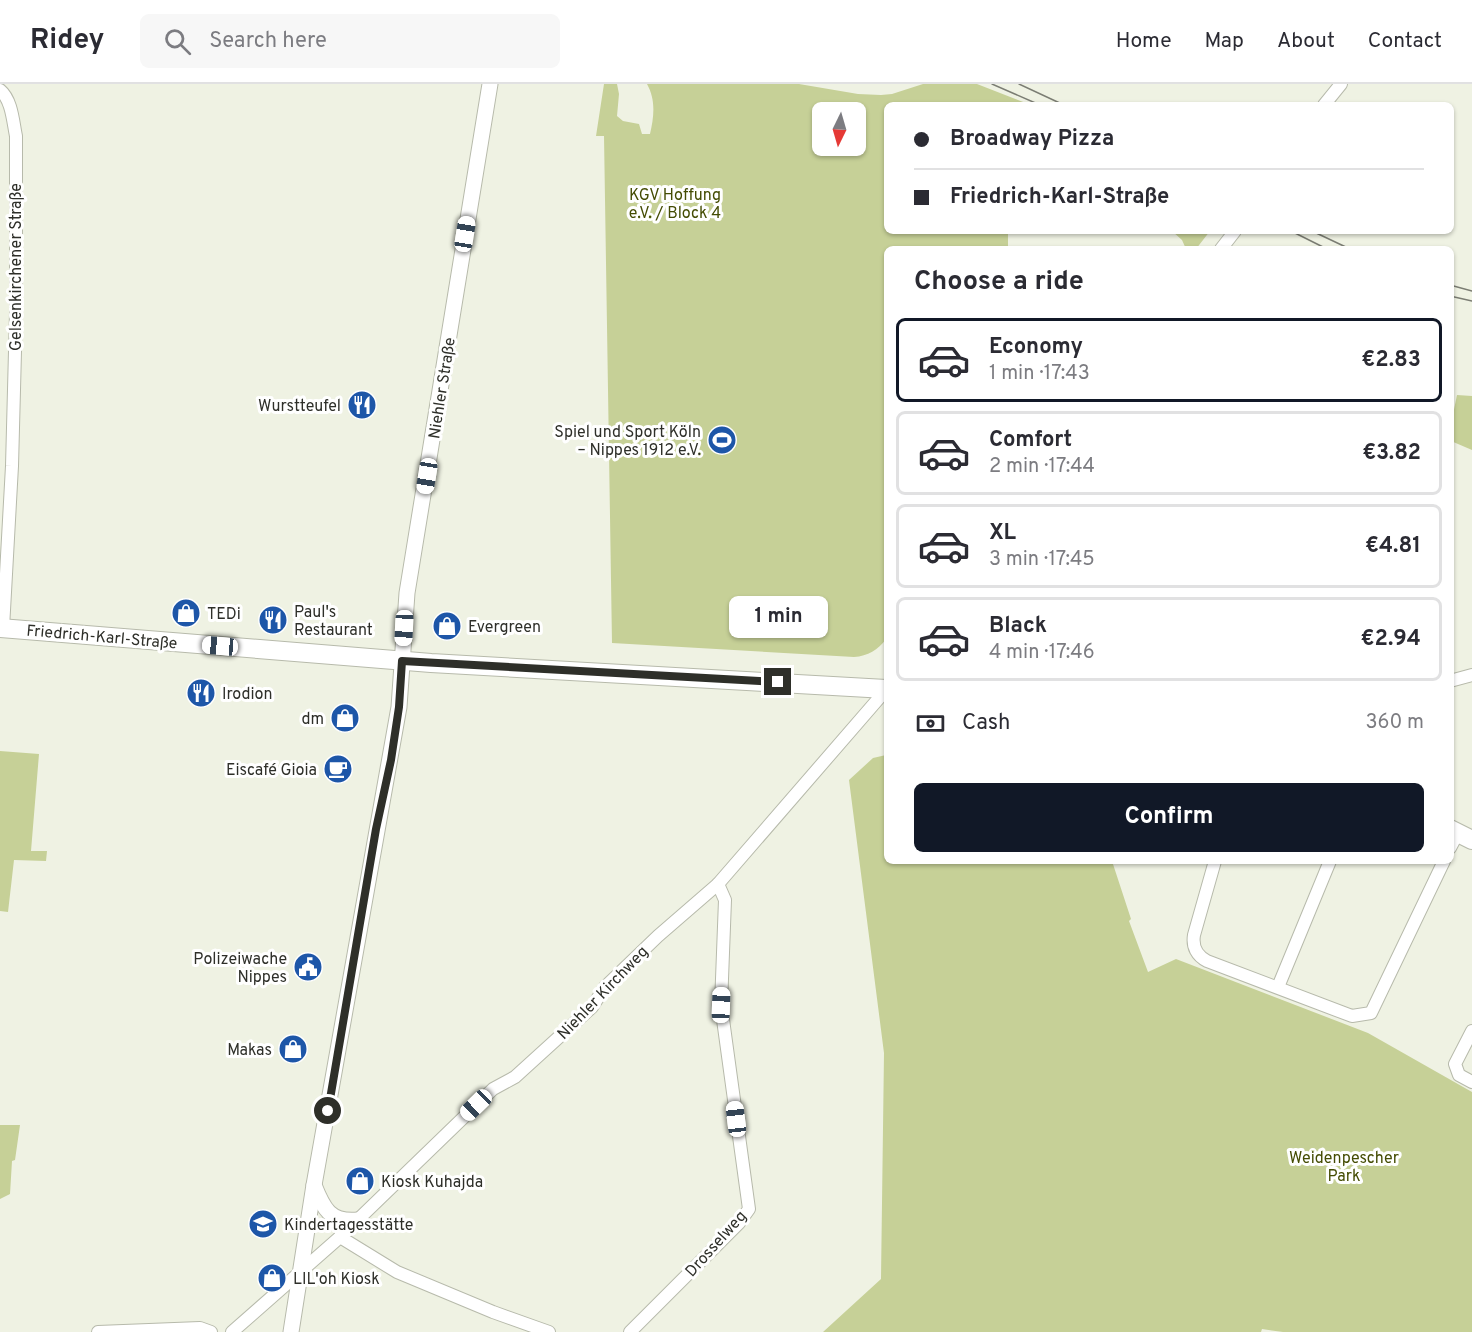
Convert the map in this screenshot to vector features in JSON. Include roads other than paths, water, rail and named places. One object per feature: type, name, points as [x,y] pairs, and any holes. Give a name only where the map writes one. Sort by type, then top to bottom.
[{"type":"main road","name":"Friedrich-Karl-Straße","points":[[1,628],[402,661],[884,689]]},
{"type":"street","name":"Niehler Straße","points":[[291,1332],[314,1185],[399,707],[407,593],[490,84]]},
{"type":"street","points":[[1326,102],[1341,84]]},
{"type":"street","name":"Gelsenkirchener Straße","points":[[0,90],[5,94],[12,114],[16,136],[16,337],[12,466],[1,628]]},
{"type":"street","points":[[1223,246],[1233,234]]},
{"type":"street","points":[[1454,680],[1472,675]]},
{"type":"street","name":"Niehler Kirchweg","points":[[232,1332],[340,1237],[493,1089],[515,1077],[592,1006],[605,987],[658,936],[718,884],[884,691]]},
{"type":"street","points":[[1214,864],[1194,935],[1195,949],[1200,956],[1207,961],[1352,1016],[1371,1013],[1443,864]]},
{"type":"street","points":[[1278,987],[1329,864]]},
{"type":"street","name":"Drosselweg","points":[[630,1332],[739,1223],[749,1209],[721,1005],[725,900],[718,884]]},
{"type":"street","points":[[1472,1031],[1455,1064],[1459,1075],[1472,1082]]},
{"type":"street","points":[[314,1185],[322,1206],[329,1213],[340,1219],[358,1220]]},
{"type":"street","points":[[340,1237],[397,1272],[549,1332]]},
{"type":"street","points":[[98,1332],[200,1328],[211,1332]]},
{"type":"tram line","points":[[992,84],[1033,102]]},
{"type":"tram line","points":[[1019,84],[1058,102]]},
{"type":"tram line","points":[[1297,234],[1321,246]]},
{"type":"tram line","points":[[1318,234],[1344,246]]},
{"type":"tram line","points":[[1454,286],[1472,291]]},
{"type":"tram line","points":[[1454,297],[1472,301]]},
{"type":"place","name":"Wurstteufel","points":[[362,405]]},
{"type":"place","name":"Spiel und Sport Köln – Nippes 1912 e.V.","points":[[722,440]]},
{"type":"place","name":"TEDi","points":[[186,613]]},
{"type":"place","name":"Paul's Restaurant","points":[[273,620]]},
{"type":"place","name":"Evergreen","points":[[447,626]]},
{"type":"place","name":"Irodion","points":[[201,693]]},
{"type":"place","name":"dm","points":[[345,718]]},
{"type":"place","name":"Eiscafé Gioia","points":[[338,769]]},
{"type":"place","name":"Polizeiwache Nippes","points":[[308,967]]},
{"type":"place","name":"Makas","points":[[293,1049]]},
{"type":"place","name":"Kiosk Kuhajda","points":[[360,1181]]},
{"type":"place","name":"Kindertagesstätte","points":[[263,1224]]},
{"type":"place","name":"LIL'oh Kiosk","points":[[272,1278]]},
{"type":"park label","name":"KGV Hoffung e.V. / Block 4","points":[[675,203]]},
{"type":"park label","name":"Weidenpescher Park","points":[[1344,1166]]}]
